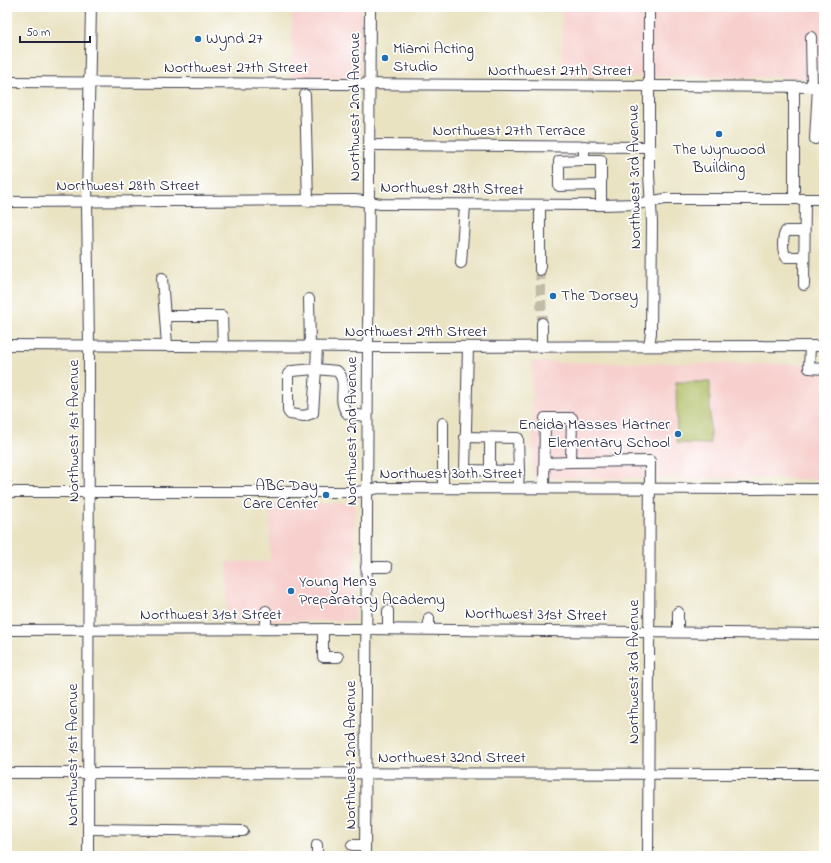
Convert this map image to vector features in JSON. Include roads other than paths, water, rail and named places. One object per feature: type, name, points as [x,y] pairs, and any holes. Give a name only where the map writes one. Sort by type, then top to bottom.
[{"type":"street","name":"Northwest 1st Avenue","points":[[88,856],[87,630],[89,345],[87,202],[90,7]]},
{"type":"street","name":"Northwest 2nd Avenue","points":[[365,856],[370,7]]},
{"type":"street","name":"Northwest 3rd Avenue","points":[[649,7],[648,147],[651,332],[649,346]]},
{"type":"street","points":[[811,37],[818,87],[815,139]]},
{"type":"street","name":"Northwest 27th Street","points":[[7,82],[818,87]]},
{"type":"street","points":[[794,87],[799,199],[804,231],[804,285]]},
{"type":"street","points":[[305,95],[308,201]]},
{"type":"street","name":"Northwest 27th Terrace","points":[[369,145],[648,147]]},
{"type":"street","points":[[584,146],[584,160]]},
{"type":"street","points":[[601,185],[559,186],[559,161],[601,160],[601,185],[601,205]]},
{"type":"street","name":"Northwest 28th Street","points":[[7,202],[356,200],[381,204],[601,205],[637,204],[665,199],[824,199]]},
{"type":"street","points":[[461,264],[465,205]]},
{"type":"street","points":[[540,205],[540,270]]},
{"type":"street","points":[[804,231],[786,231],[784,236],[784,252],[786,257],[804,257]]},
{"type":"street","points":[[162,278],[167,345]]},
{"type":"street","points":[[309,299],[316,369],[313,413],[304,416],[290,414],[288,411],[288,374],[292,371],[316,369],[337,371],[343,380],[341,404],[344,410],[348,414],[367,416]]},
{"type":"street","points":[[165,316],[222,316],[223,346]]},
{"type":"street","points":[[542,323],[542,346]]},
{"type":"street","name":"Northwest 29th Street","points":[[7,345],[367,347],[824,346]]},
{"type":"street","points":[[810,346],[809,368],[824,369]]},
{"type":"street","points":[[468,347],[465,470],[518,471]]},
{"type":"street","points":[[544,463],[571,462],[572,418],[545,418],[544,463],[544,488]]},
{"type":"street","points":[[443,423],[443,488]]},
{"type":"street","points":[[465,437],[518,438],[518,488]]},
{"type":"street","points":[[490,438],[490,471]]},
{"type":"street","name":"Northwest 3rd Avenue","points":[[571,462],[650,462],[648,856]]},
{"type":"street","name":"Northwest 30th Street","points":[[7,492],[357,492],[379,488],[824,489]]},
{"type":"street","points":[[366,567],[388,567]]},
{"type":"street","points":[[266,611],[266,629]]},
{"type":"street","points":[[388,611],[388,629]]},
{"type":"street","points":[[678,612],[678,632]]},
{"type":"street","points":[[429,618],[429,629]]},
{"type":"street","points":[[323,629],[322,657],[338,657]]},
{"type":"street","name":"Northwest 31st Street","points":[[7,630],[429,629],[824,634]]},
{"type":"street","name":"Northwest 32nd Street","points":[[7,773],[824,774]]},
{"type":"street","points":[[88,829],[243,831]]},
{"type":"street","points":[[317,845],[317,856]]},
{"type":"street","points":[[352,845],[366,845]]},
{"type":"tunnel","points":[[540,270],[542,323]]},
{"type":"place","name":"Wynd 27","points":[[198,39]]},
{"type":"place","name":"Miami Acting Studio","points":[[385,58]]},
{"type":"place","name":"The Wynwood Building","points":[[719,134]]},
{"type":"place","name":"The Dorsey","points":[[553,296]]},
{"type":"place","name":"Eneida Masses Hartner Elementary School","points":[[678,434]]},
{"type":"place","name":"ABC Day Care Center","points":[[326,495]]},
{"type":"place","name":"Young Men's Preparatory Academy","points":[[291,591]]}]
